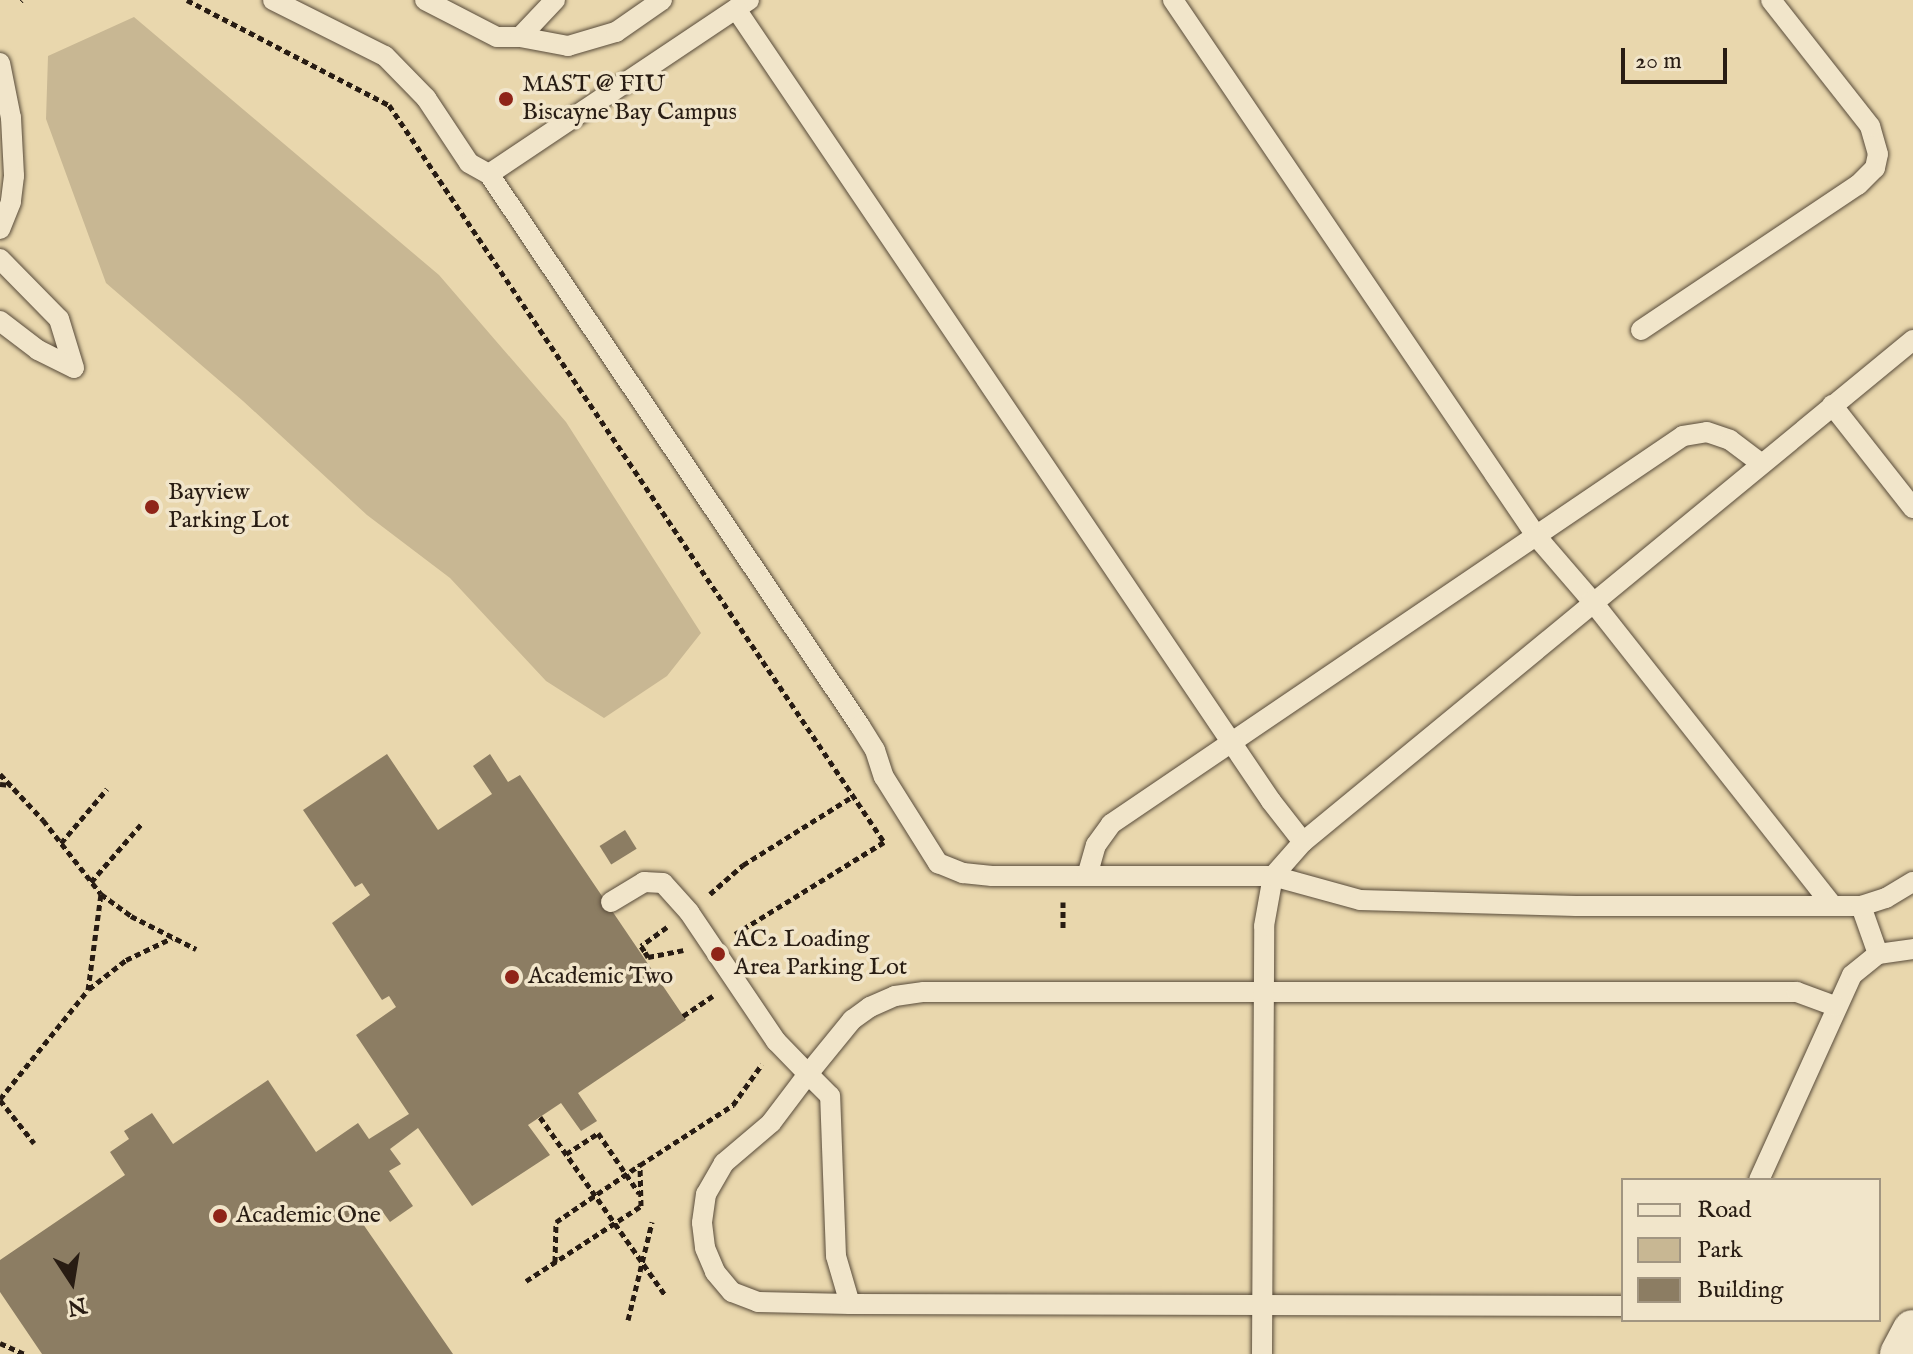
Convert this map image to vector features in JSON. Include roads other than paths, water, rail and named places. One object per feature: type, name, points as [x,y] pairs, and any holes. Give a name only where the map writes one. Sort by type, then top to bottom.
[{"type":"street","points":[[1900,1354],[1913,1330]]},
{"type":"lane","points":[[273,0],[385,56],[426,98],[469,163],[489,174],[860,726],[875,750],[884,777],[938,863],[963,873],[992,876],[1273,876],[1360,900],[1576,906],[1861,906],[1886,898],[1913,882]]},
{"type":"lane","points":[[425,0],[497,37],[520,37],[568,46],[616,32],[662,0]]},
{"type":"lane","points":[[520,37],[555,0]]},
{"type":"lane","points":[[1173,0],[1537,537],[1592,601],[1831,904]]},
{"type":"lane","points":[[1641,330],[1858,185],[1875,168],[1878,154],[1870,126],[1771,0]]},
{"type":"lane","points":[[489,174],[743,4],[1271,801],[1303,842]]},
{"type":"lane","points":[[0,63],[11,118],[14,176],[11,202],[0,229]]},
{"type":"lane","points":[[0,259],[59,319],[74,368],[38,350],[0,321]]},
{"type":"lane","points":[[1262,1354],[1264,926],[1273,876],[1303,842],[1592,601],[1913,340]]},
{"type":"lane","points":[[1832,405],[1913,508]]},
{"type":"lane","points":[[1087,876],[1096,845],[1111,824],[1683,436],[1707,432],[1730,440],[1760,463]]},
{"type":"lane","points":[[611,902],[644,882],[663,883],[689,912],[779,1045],[830,1096],[836,1256],[850,1304]]},
{"type":"lane","points":[[1861,906],[1878,954]]},
{"type":"lane","points":[[1760,1178],[1835,1006],[1852,975],[1878,954],[1913,949]]},
{"type":"lane","points":[[1621,1306],[758,1302],[732,1292],[715,1272],[705,1248],[702,1223],[706,1194],[724,1163],[771,1123],[852,1020],[870,1007],[895,996],[924,992],[1797,992],[1835,1006]]},
{"type":"place","name":"MAST @ FIU Biscayne Bay Campus","points":[[506,99]]},
{"type":"place","name":"Bayview Parking Lot","points":[[152,507]]},
{"type":"place","name":"AC2 Loading Area Parking Lot","points":[[718,954]]},
{"type":"place","name":"Academic Two","points":[[512,977]]},
{"type":"place","name":"Academic One","points":[[220,1216]]}]
